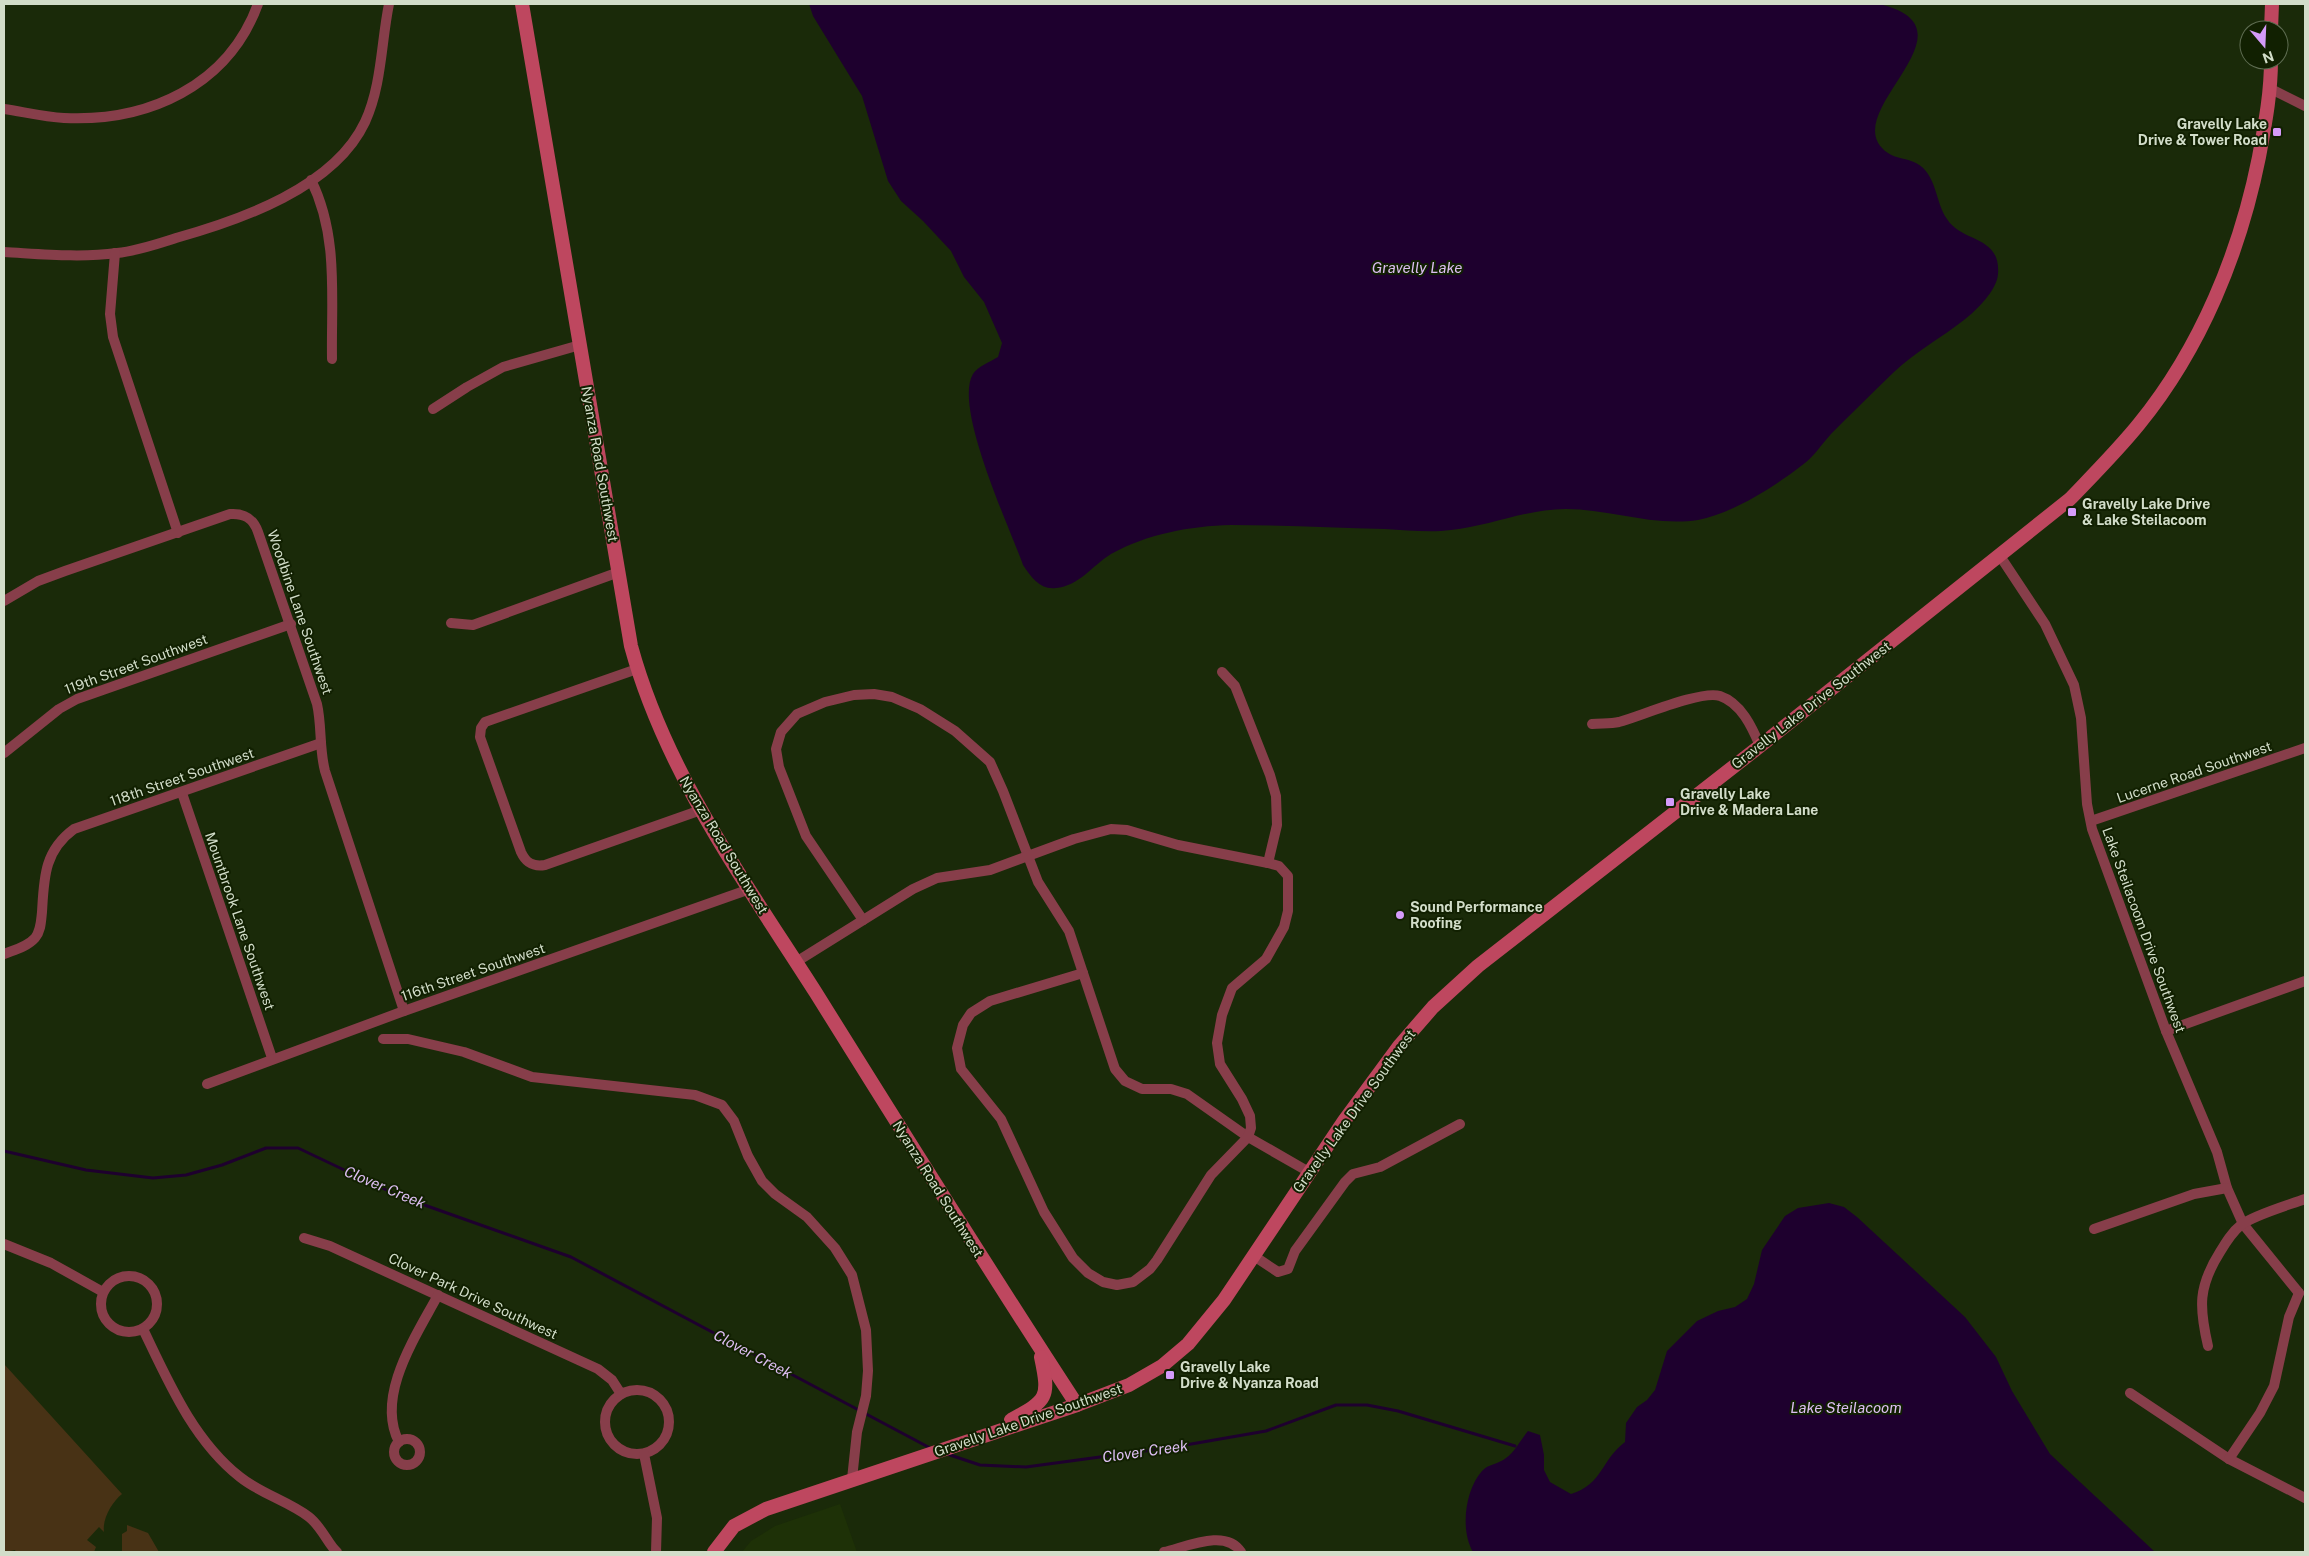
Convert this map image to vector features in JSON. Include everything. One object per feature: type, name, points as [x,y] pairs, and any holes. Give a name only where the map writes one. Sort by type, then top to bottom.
[{"type":"main road","name":"Nyanza Road Southwest","points":[[522,4],[631,646],[637,669],[663,736],[701,810],[750,890],[1076,1405]]},
{"type":"main road","points":[[2271,20],[2272,4]]},
{"type":"main road","name":"Gravelly Lake Drive Southwest","points":[[714,1552],[725,1536],[745,1518],[852,1480],[976,1440],[1129,1385],[1162,1366],[1180,1351],[1218,1307],[1309,1172],[1400,1045],[1434,1007],[1478,966],[1760,746],[2070,499],[2109,459],[2140,423],[2184,358],[2216,294],[2242,229],[2253,187],[2271,89],[2271,70]]},
{"type":"main road","points":[[976,1440],[1031,1410],[1042,1399],[1045,1376],[1039,1348]]},
{"type":"street","points":[[4,109],[66,118],[103,117],[132,112],[177,97],[202,82],[230,52],[253,17],[258,4]]},
{"type":"street","points":[[4,252],[115,254],[138,249],[241,218],[283,198],[311,180],[350,144],[364,123],[376,88],[389,4]]},
{"type":"street","points":[[2271,89],[2305,106]]},
{"type":"street","points":[[311,180],[323,209],[332,259],[332,359]]},
{"type":"street","points":[[4,602],[38,581],[178,534],[113,337],[110,314],[115,254]]},
{"type":"street","points":[[433,409],[466,387],[504,366],[580,345]]},
{"type":"street","name":"Woodbine Lane Southwest","points":[[178,534],[230,514],[238,513],[250,518],[258,532],[317,704],[320,718],[324,771],[404,1010]]},
{"type":"street","name":"Lake Steilacoom Drive Southwest","points":[[2000,556],[2045,624],[2074,685],[2081,718],[2087,804],[2103,860],[2166,1031],[2217,1152],[2242,1224],[2302,1292]]},
{"type":"street","points":[[451,623],[465,626],[473,625],[619,572]]},
{"type":"street","name":"119th Street Southwest","points":[[4,753],[59,709],[77,699],[291,624]]},
{"type":"street","points":[[637,669],[490,718],[481,728],[480,737],[523,858],[534,865],[545,864],[701,810]]},
{"type":"street","points":[[1222,672],[1235,686],[1270,775],[1276,796],[1277,825],[1268,863]]},
{"type":"street","points":[[863,920],[801,827],[779,768],[776,742],[791,718],[810,707],[854,695],[881,694],[920,709],[955,731],[990,762],[1038,882],[1066,924],[1115,1069],[1126,1081],[1142,1089],[1172,1089],[1187,1094],[1248,1137],[1309,1172]]},
{"type":"street","points":[[1592,724],[1618,722],[1699,697],[1718,695],[1736,706],[1746,718],[1760,746]]},
{"type":"street","name":"118th Street Southwest","points":[[4,954],[27,944],[39,931],[50,856],[57,844],[74,829],[182,793],[321,743]]},
{"type":"street","name":"Lucerne Road Southwest","points":[[2091,821],[2305,748]]},
{"type":"street","name":"Mountbrook Lane Southwest","points":[[182,793],[272,1058]]},
{"type":"street","points":[[796,962],[914,889],[936,878],[990,870],[1074,839],[1111,829],[1127,830],[1178,846],[1279,866],[1288,876],[1286,920],[1276,943],[1266,958],[1232,988],[1222,1015],[1217,1043],[1220,1064],[1242,1099],[1250,1116],[1251,1128],[1248,1137],[1211,1175],[1150,1269],[1133,1282],[1123,1285],[1103,1282],[1088,1273],[1066,1249],[1044,1212],[1001,1119],[961,1069],[957,1048],[963,1025],[970,1013],[990,1001],[1083,973]]},
{"type":"street","name":"116th Street Southwest","points":[[207,1084],[404,1010],[750,890]]},
{"type":"street","points":[[2166,1031],[2305,981]]},
{"type":"street","points":[[383,1039],[408,1040],[464,1052],[532,1077],[695,1095],[722,1105],[734,1121],[748,1156],[762,1182],[807,1217],[835,1248],[848,1267],[857,1291],[866,1330],[868,1371],[866,1396],[860,1418],[852,1480]]},
{"type":"street","points":[[1254,1256],[1278,1272],[1288,1269],[1295,1251],[1344,1182],[1353,1174],[1380,1167],[1460,1124]]},
{"type":"street","points":[[2094,1229],[2194,1194],[2228,1188]]},
{"type":"street","points":[[2208,1346],[2201,1308],[2203,1283],[2230,1236],[2242,1224],[2305,1199]]},
{"type":"street","name":"Clover Park Drive Southwest","points":[[304,1238],[330,1246],[598,1369],[612,1380],[621,1394]]},
{"type":"street","points":[[4,1244],[51,1263],[103,1292]]},
{"type":"street","points":[[125,1276],[135,1276],[151,1286],[157,1304],[151,1322],[143,1329],[126,1332],[110,1325],[100,1310],[103,1292],[116,1279],[125,1276]]},
{"type":"street","points":[[2229,1459],[2260,1412],[2274,1386],[2289,1317],[2302,1292]]},
{"type":"street","points":[[399,1442],[391,1419],[391,1396],[414,1340],[438,1295]]},
{"type":"street","points":[[143,1329],[167,1378],[207,1445],[240,1477],[262,1492],[309,1517],[326,1535],[334,1551]]},
{"type":"street","points":[[637,1390],[647,1391],[664,1404],[669,1413],[670,1424],[662,1444],[644,1454],[622,1451],[614,1445],[608,1436],[605,1426],[606,1415],[610,1405],[621,1394],[637,1390]]},
{"type":"street","points":[[2130,1393],[2229,1459],[2305,1498]]},
{"type":"street","points":[[644,1454],[657,1518],[656,1552]]},
{"type":"street","points":[[1164,1552],[1210,1541],[1225,1540],[1241,1552]]},
{"type":"shaded area","points":[[4,1364],[122,1494],[108,1511],[104,1532],[99,1527],[87,1540],[96,1547],[94,1552],[16,1552],[15,1550],[5,1552]]},
{"type":"shaded area","points":[[840,1504],[857,1552],[742,1552],[751,1541],[775,1526]]},
{"type":"shaded area","points":[[127,1525],[148,1533],[159,1552],[122,1552],[122,1534],[127,1531]]},
{"type":"water","name":"Gravelly Lake","points":[[809,4],[1883,5],[1909,17],[1918,34],[1913,53],[1888,96],[1878,118],[1876,137],[1888,153],[1913,161],[1923,168],[1932,181],[1947,219],[1954,227],[1987,246],[1993,252],[1997,261],[1997,280],[1990,293],[1975,311],[1894,372],[1831,434],[1805,463],[1752,499],[1711,517],[1682,522],[1649,520],[1566,509],[1537,512],[1443,531],[1250,525],[1200,527],[1169,532],[1139,541],[1111,554],[1072,583],[1056,588],[1045,587],[1033,578],[1023,565],[986,468],[971,413],[969,390],[973,374],[981,366],[998,357],[1002,343],[984,302],[964,277],[951,251],[901,201],[888,181],[862,96],[813,16]]},
{"type":"water","name":"Lake Steilacoom","points":[[1829,1203],[1844,1207],[1857,1217],[1965,1317],[1996,1357],[2012,1391],[2050,1454],[2155,1552],[1473,1552],[1467,1533],[1466,1510],[1476,1479],[1482,1471],[1509,1455],[1528,1431],[1540,1435],[1544,1455],[1544,1470],[1550,1482],[1571,1494],[1582,1490],[1590,1484],[1611,1456],[1625,1442],[1626,1423],[1637,1407],[1647,1400],[1655,1390],[1667,1351],[1697,1321],[1718,1311],[1735,1307],[1747,1299],[1754,1284],[1762,1250],[1785,1216],[1798,1208]]},
{"type":"waterway","name":"Clover Creek","points":[[4,1151],[86,1170],[153,1178],[186,1175],[222,1165],[266,1148],[298,1148],[399,1196],[571,1257],[932,1449]]},
{"type":"waterway","name":"Clover Creek","points":[[947,1454],[980,1465],[1026,1467],[1174,1447],[1266,1431],[1336,1405],[1367,1405],[1398,1411],[1515,1446]]},
{"type":"place","name":"Gravelly Lake Drive & Tower Road","points":[[2277,132]]},
{"type":"place","name":"Gravelly Lake Drive & Lake Steilacoom","points":[[2072,512]]},
{"type":"place","name":"Gravelly Lake Drive & Madera Lane","points":[[1670,802]]},
{"type":"place","name":"Sound Performance Roofing","points":[[1400,915]]},
{"type":"place","name":"Gravelly Lake Drive & Nyanza Road","points":[[1170,1375]]}]
